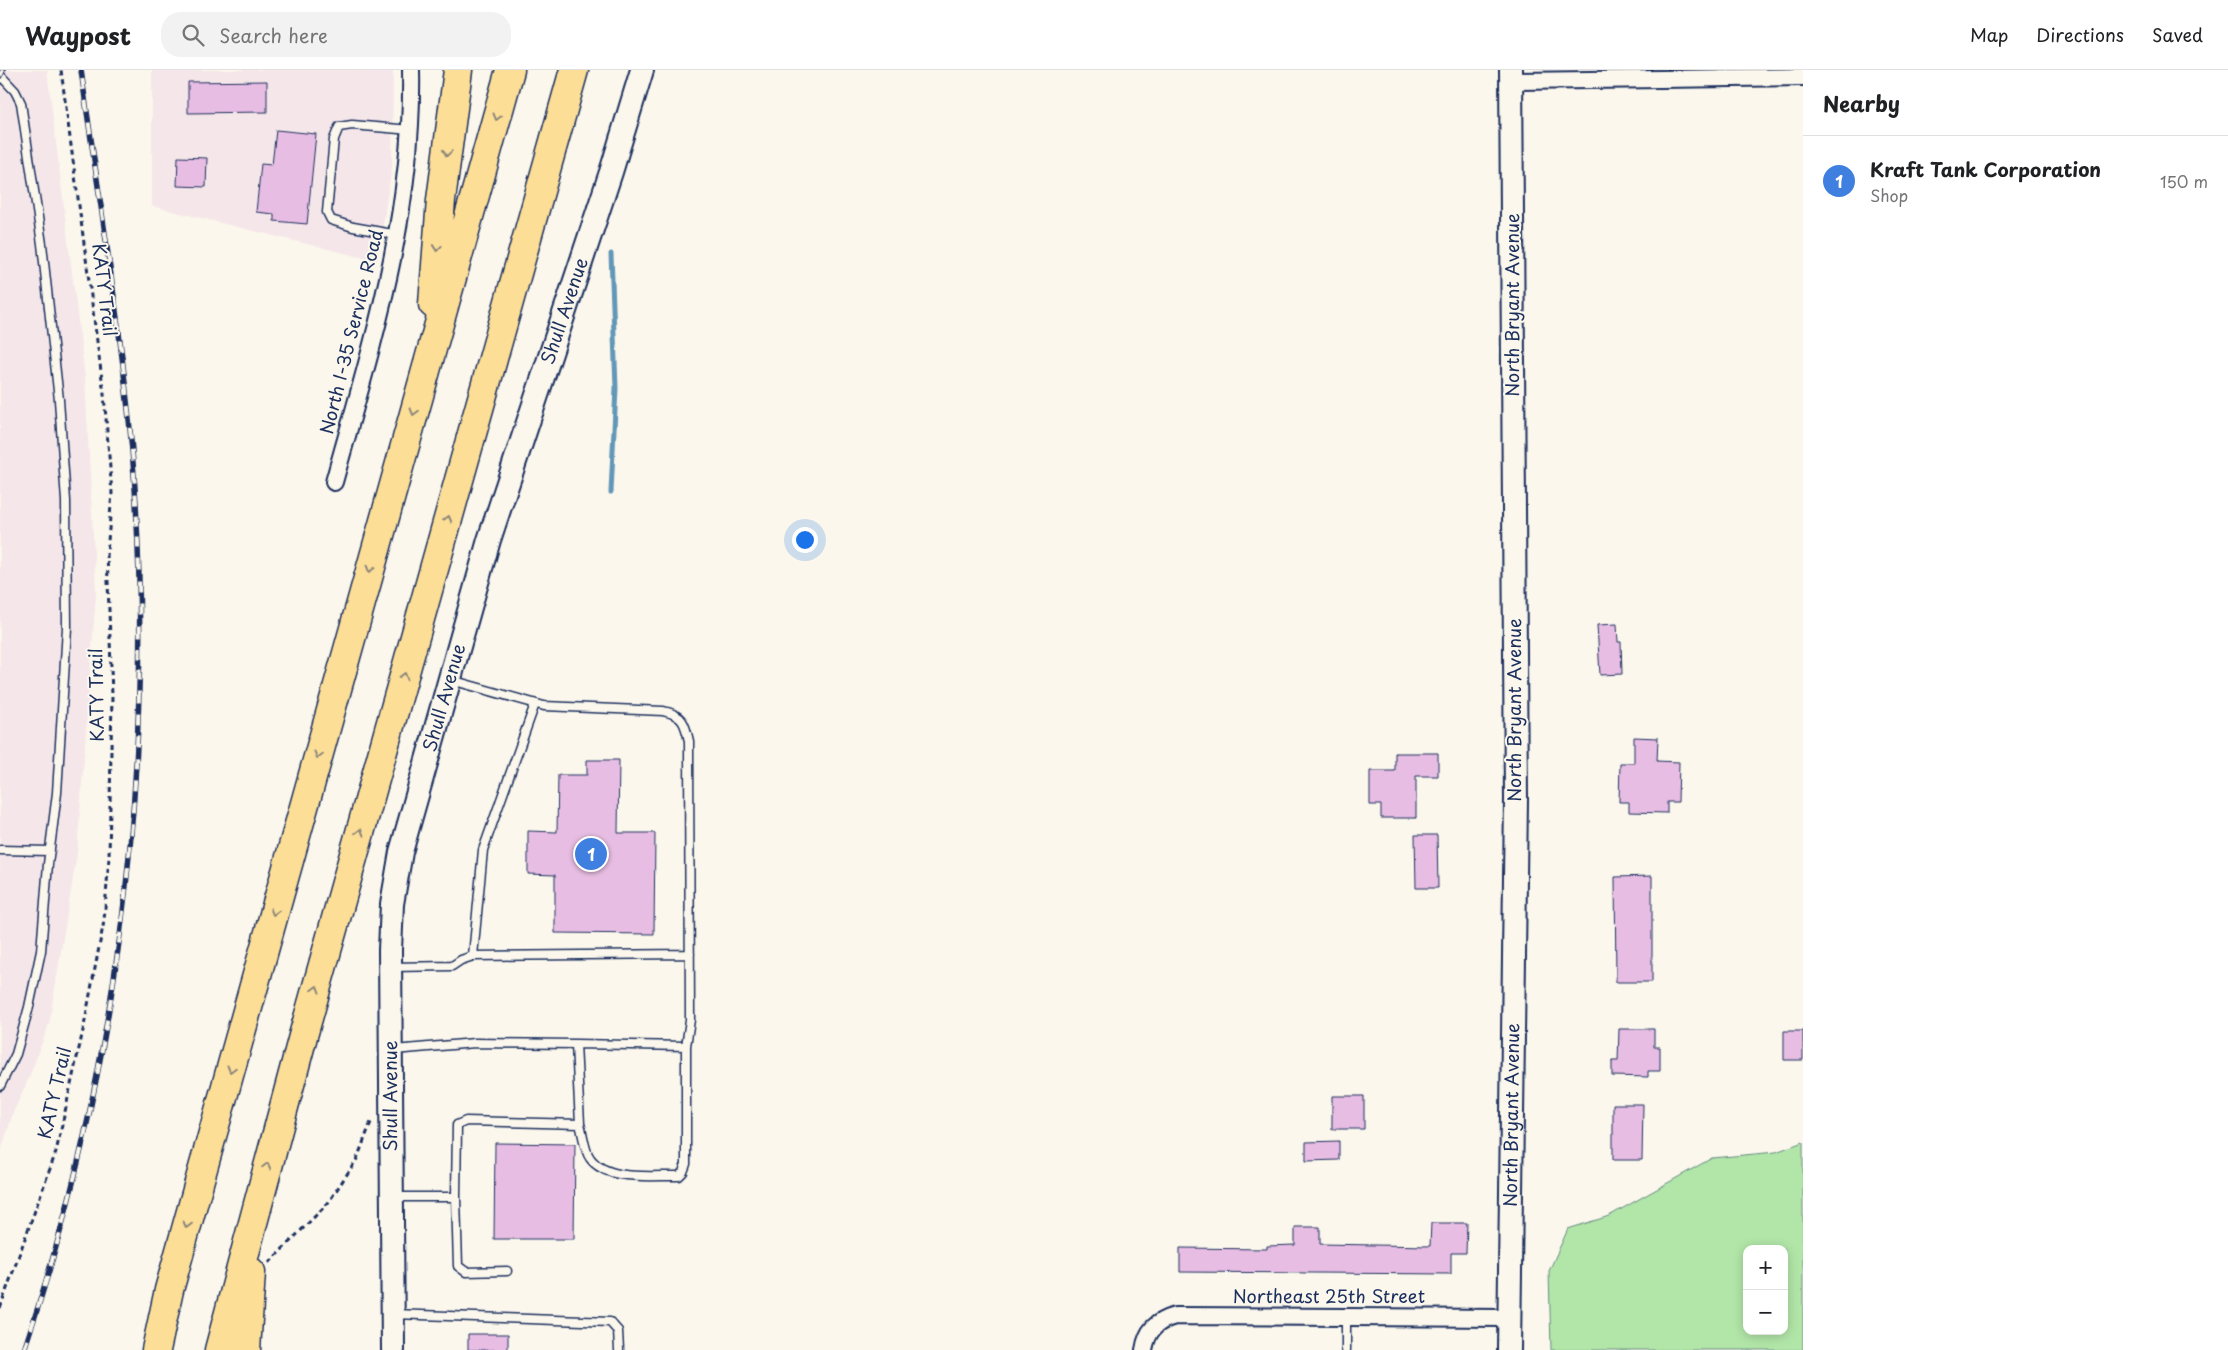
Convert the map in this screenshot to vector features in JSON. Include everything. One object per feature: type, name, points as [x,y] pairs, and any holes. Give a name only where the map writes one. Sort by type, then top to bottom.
[{"type":"highway","points":[[428,366],[441,200],[458,70]]},
{"type":"highway","points":[[156,1350],[170,1290],[510,70]]},
{"type":"highway","points":[[219,1350],[254,1213],[574,70]]},
{"type":"highway","points":[[246,1350],[254,1213]]},
{"type":"highway","points":[[141,1350],[170,1290]]},
{"type":"street","name":"North I-35 Service Road","points":[[334,482],[377,328],[398,235],[411,130],[411,70]]},
{"type":"street","name":"Shull Avenue","points":[[393,1350],[390,967],[392,904],[401,852],[449,679],[513,462],[642,70]]},
{"type":"street","points":[[1511,75],[1803,77]]},
{"type":"street","name":"North Bryant Avenue","points":[[1510,1350],[1516,799],[1511,75]]},
{"type":"street","name":"Northeast 25th Street","points":[[1144,1350],[1152,1328],[1162,1319],[1175,1316],[1509,1318]]},
{"type":"lane","points":[[0,76],[15,91],[21,103],[42,244],[66,501],[67,628],[57,784],[45,918],[37,970],[16,1054],[0,1086]]},
{"type":"lane","points":[[398,235],[353,227],[331,220],[327,212],[334,139],[339,127],[352,125],[411,130]]},
{"type":"lane","points":[[449,679],[544,706],[663,711],[676,714],[686,726],[690,741],[690,1020],[686,1046],[686,1164],[679,1176],[621,1175],[608,1172],[590,1158],[580,1124],[576,1044]]},
{"type":"lane","points":[[473,956],[483,850],[535,704]]},
{"type":"lane","points":[[0,850],[50,850]]},
{"type":"lane","points":[[390,967],[452,966],[461,960],[473,956],[690,954]]},
{"type":"lane","points":[[391,1050],[475,1043],[686,1046]]},
{"type":"lane","points":[[507,1271],[466,1272],[458,1266],[456,1198],[457,1125],[466,1121],[580,1124]]},
{"type":"lane","points":[[392,1197],[456,1198]]},
{"type":"lane","points":[[392,1314],[610,1322],[618,1331],[619,1350]]},
{"type":"lane","points":[[1346,1317],[1346,1350]]},
{"type":"path","name":"KATY Trail","points":[[0,1308],[56,1152],[84,1026],[104,921],[110,858],[112,696],[107,553],[112,493],[104,394],[62,70]]},
{"type":"path","points":[[250,1287],[271,1260],[328,1203],[357,1159],[372,1118]]},
{"type":"shaded area","points":[[0,70],[47,70],[85,378],[96,593],[77,854],[49,1024],[30,1075],[13,1113],[0,1154]]},
{"type":"shaded area","points":[[152,70],[393,70],[392,166],[377,261],[152,206]]},
{"type":"green space","points":[[1803,1142],[1803,1350],[1551,1350],[1549,1271],[1568,1229],[1609,1216],[1712,1158],[1776,1152]]},
{"type":"building","points":[[267,81],[267,112],[188,113],[188,82]]},
{"type":"building","points":[[276,130],[316,134],[307,224],[274,221],[274,214],[256,212],[261,164],[272,165]]},
{"type":"building","points":[[178,157],[207,158],[206,187],[177,186]]},
{"type":"building","points":[[1617,624],[1618,642],[1621,642],[1622,674],[1600,675],[1597,625]]},
{"type":"building","points":[[1634,737],[1658,738],[1657,761],[1679,762],[1678,802],[1667,802],[1667,813],[1629,812],[1629,802],[1619,802],[1620,763],[1634,763]]},
{"type":"building","points":[[1395,753],[1438,753],[1438,776],[1416,776],[1416,818],[1381,818],[1381,805],[1370,805],[1370,771],[1395,771]]},
{"type":"building","points":[[587,760],[619,760],[618,833],[655,833],[654,934],[555,933],[555,875],[528,874],[528,831],[557,832],[558,775],[587,775]]},
{"type":"building","points":[[1415,835],[1437,835],[1438,888],[1416,888]]},
{"type":"building","points":[[1652,876],[1652,982],[1616,982],[1615,877]]},
{"type":"building","points":[[1619,1029],[1654,1029],[1654,1047],[1660,1047],[1660,1071],[1648,1071],[1648,1077],[1612,1076],[1612,1061],[1618,1061]]},
{"type":"building","points":[[1784,1031],[1803,1031],[1803,1060],[1784,1060]]},
{"type":"building","points":[[1332,1096],[1364,1096],[1364,1129],[1332,1129]]},
{"type":"building","points":[[1613,1104],[1643,1104],[1642,1160],[1613,1160]]},
{"type":"building","points":[[1339,1141],[1339,1160],[1306,1161],[1306,1142]]},
{"type":"building","points":[[495,1143],[575,1144],[574,1239],[494,1239]]},
{"type":"building","points":[[1431,1223],[1467,1223],[1466,1253],[1451,1253],[1451,1274],[1180,1272],[1180,1248],[1267,1249],[1267,1246],[1295,1245],[1295,1227],[1320,1227],[1320,1244],[1430,1246]]},
{"type":"building","points":[[468,1334],[508,1334],[508,1350],[468,1350]]},
{"type":"waterway","points":[[611,254],[616,388],[611,492]]},
{"type":"railway","points":[[0,76],[3,70]]},
{"type":"railway","points":[[24,1350],[56,1247],[83,1143],[104,1038],[120,932],[132,825],[138,718],[140,610],[132,449],[120,340],[81,70]]},
{"type":"place","name":"Kraft Tank Corporation","points":[[591,854]]}]
